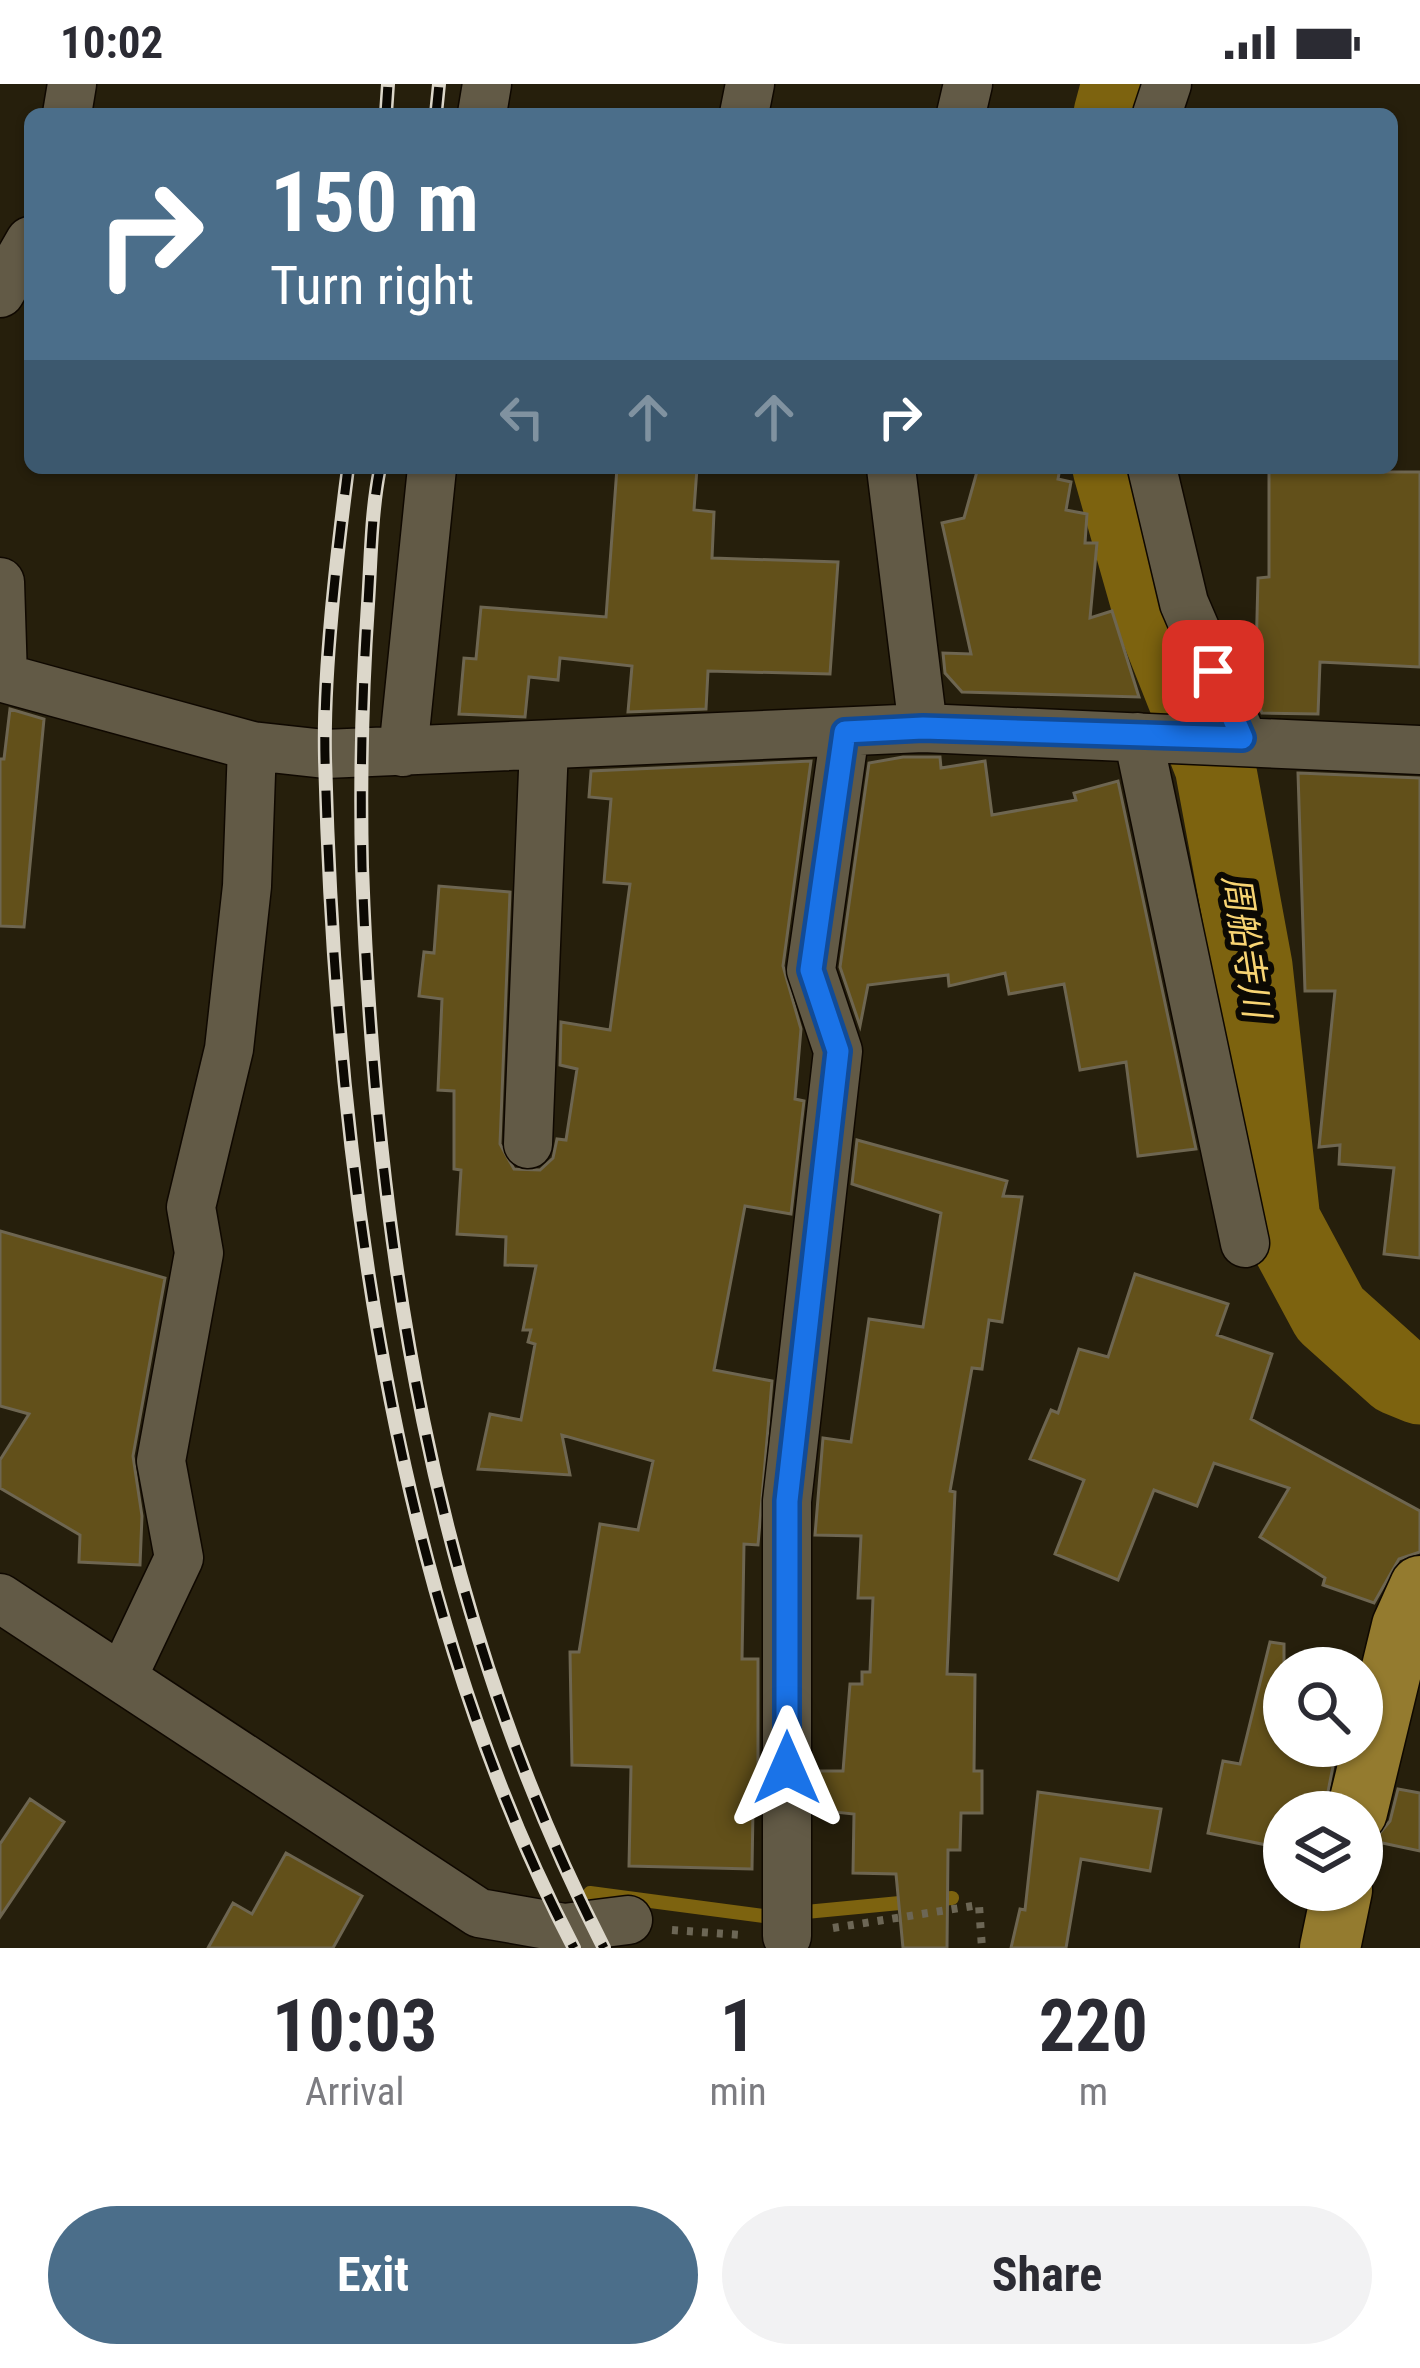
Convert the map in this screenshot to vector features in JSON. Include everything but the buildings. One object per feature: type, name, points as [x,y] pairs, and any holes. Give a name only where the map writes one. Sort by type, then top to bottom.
[{"type":"main road","points":[[1364,1791],[1407,1659],[1420,1586]]},
{"type":"main road","points":[[1330,1948],[1338,1911]]},
{"type":"street","points":[[0,293],[24,251]]},
{"type":"street","points":[[403,752],[430,474]]},
{"type":"street","points":[[893,474],[923,728]]},
{"type":"street","points":[[1154,474],[1184,603],[1242,738]]},
{"type":"street","points":[[0,582],[1,677],[252,746],[325,754],[403,752],[923,728],[1242,738],[1420,750]]},
{"type":"street","points":[[788,1920],[787,1501],[838,1051],[811,970],[845,732]]},
{"type":"street","points":[[1152,737],[1245,1243]]},
{"type":"street","points":[[122,1678],[178,1558],[160,1461],[199,1253],[191,1207],[229,1049],[247,886],[252,746]]},
{"type":"street","points":[[528,1144],[544,746]]},
{"type":"street","points":[[0,1598],[479,1913],[564,1928],[628,1920]]},
{"type":"path","points":[[628,1920],[704,1935],[788,1920],[979,1905],[982,1948]]},
{"type":"waterway","name":"周船寺川","points":[[1116,108],[1122,84]]},
{"type":"waterway","name":"周船寺川","points":[[1115,474],[1153,609],[1215,766],[1252,966],[1280,1221],[1330,1314],[1398,1375],[1420,1384]]},
{"type":"waterway","points":[[590,1893],[764,1916],[952,1898]]},
{"type":"railway","points":[[386,108],[388,84]]},
{"type":"railway","points":[[437,108],[439,84]]},
{"type":"railway","points":[[347,474],[328,651],[325,758],[342,1059],[360,1214],[385,1368],[417,1520],[459,1669],[511,1812],[574,1948]]},
{"type":"railway","points":[[379,474],[364,670],[362,867],[381,1146],[399,1284],[423,1421],[455,1557],[495,1690],[545,1821],[604,1948]]},
{"type":"route","points":[[787,1768],[787,1501],[838,1051],[811,970],[845,732],[923,728],[1242,738],[1213,671]]}]
